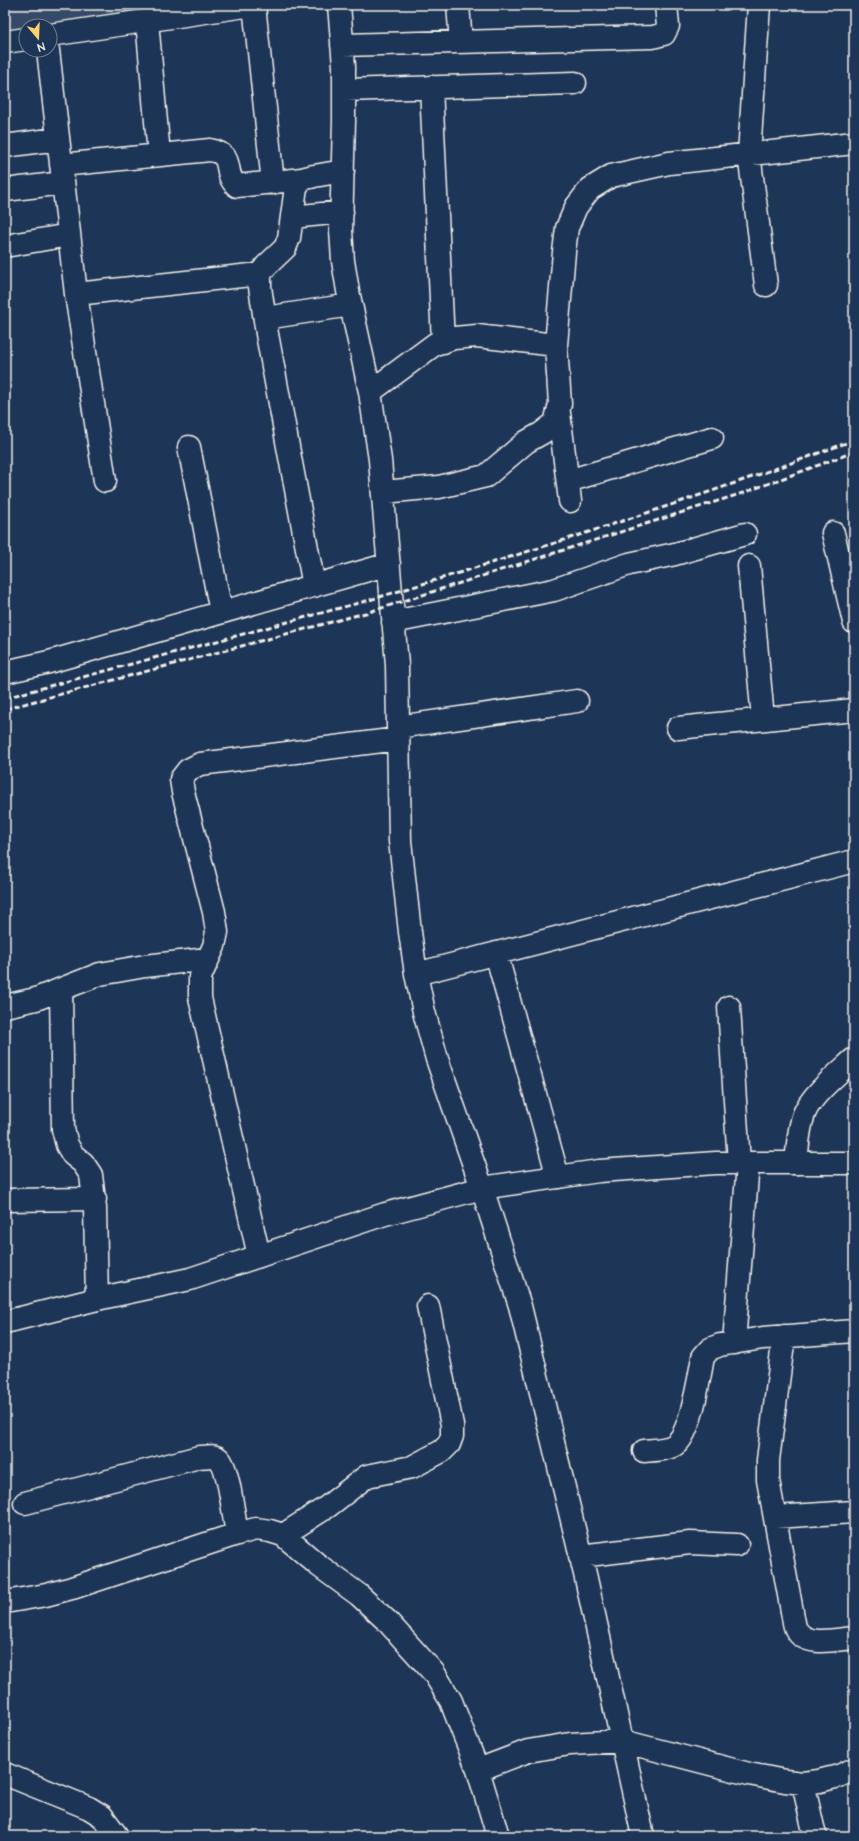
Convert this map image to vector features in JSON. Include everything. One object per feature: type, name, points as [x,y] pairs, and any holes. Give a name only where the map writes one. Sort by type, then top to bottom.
[{"type":"street","points":[[58,34],[253,5],[273,183]]},
{"type":"street","points":[[339,5],[344,90],[342,212],[343,261],[351,306],[370,392],[380,460],[397,665],[400,841],[416,974],[424,1012],[437,1059],[482,1188],[520,1306],[580,1556],[643,1836]]},
{"type":"street","points":[[458,5],[461,42]]},
{"type":"street","points":[[342,45],[653,37],[664,34],[668,26],[666,5]]},
{"type":"street","points":[[759,5],[749,154],[766,285]]},
{"type":"street","points":[[147,21],[159,155]]},
{"type":"street","points":[[5,42],[18,40]]},
{"type":"street","points":[[49,58],[76,294],[105,481]]},
{"type":"street","points":[[344,90],[575,83]]},
{"type":"street","points":[[431,87],[442,342]]},
{"type":"street","points":[[5,146],[57,139]]},
{"type":"street","points":[[712,438],[569,491],[559,413],[560,404],[556,345],[567,228],[576,207],[590,189],[611,176],[637,169],[669,163],[854,143]]},
{"type":"street","points":[[5,190],[62,174],[159,155],[210,150],[220,152],[227,159],[231,181],[237,186],[302,180],[314,176],[343,171]]},
{"type":"street","points":[[302,180],[296,187],[289,238],[285,248],[266,266],[260,274],[260,288],[314,586]]},
{"type":"street","points":[[292,217],[342,212]]},
{"type":"street","points":[[5,246],[69,235]]},
{"type":"street","points":[[76,294],[260,274]]},
{"type":"street","points":[[265,318],[351,306]]},
{"type":"street","points":[[370,392],[435,344],[454,338],[477,336],[556,345]]},
{"type":"street","points":[[383,492],[439,487],[486,476],[526,442],[550,428],[559,413]]},
{"type":"street","points":[[189,447],[221,612]]},
{"type":"street","points":[[833,533],[854,622]]},
{"type":"street","points":[[394,622],[554,590],[629,564],[675,554],[745,534]]},
{"type":"street","points":[[5,672],[48,662],[389,564]]},
{"type":"street","points":[[749,566],[763,719]]},
{"type":"street","points":[[259,1256],[200,998],[200,977],[214,946],[217,932],[214,912],[181,779],[188,770],[200,764],[398,733],[577,701]]},
{"type":"street","points":[[678,728],[854,710]]},
{"type":"street","points":[[416,974],[854,861]]},
{"type":"street","points":[[496,953],[558,1177]]},
{"type":"street","points":[[5,1006],[36,999],[100,974],[132,968],[207,959]]},
{"type":"street","points":[[61,990],[63,1129],[67,1145],[73,1155],[83,1163],[91,1175],[95,1199],[97,1299]]},
{"type":"street","points":[[729,1007],[743,1163],[734,1343]]},
{"type":"street","points":[[796,1163],[800,1128],[805,1112],[818,1094],[854,1059]]},
{"type":"street","points":[[6,1318],[190,1279],[385,1214],[482,1188],[599,1171],[743,1163],[854,1162]]},
{"type":"street","points":[[5,1200],[95,1199]]},
{"type":"street","points":[[283,1535],[327,1507],[367,1476],[412,1467],[442,1451],[449,1444],[452,1436],[452,1425],[428,1306]]},
{"type":"street","points":[[644,1451],[662,1449],[676,1444],[684,1435],[689,1422],[703,1357],[715,1347],[784,1336],[854,1331]]},
{"type":"street","points":[[784,1336],[768,1460],[768,1480],[796,1630],[802,1637],[813,1640],[854,1638]]},
{"type":"street","points":[[25,1503],[199,1457],[214,1456],[220,1460],[225,1471],[237,1534]]},
{"type":"street","points":[[775,1517],[854,1512]]},
{"type":"street","points":[[5,1602],[46,1595],[72,1588],[256,1529],[270,1530],[283,1535],[318,1565],[359,1595],[387,1621],[434,1672],[451,1701],[478,1770],[498,1836]]},
{"type":"street","points":[[580,1556],[690,1543],[737,1545]]},
{"type":"street","points":[[478,1770],[528,1751],[570,1744],[622,1741],[749,1774],[803,1783],[839,1776],[854,1769]]},
{"type":"street","points":[[5,1774],[90,1808],[102,1816],[116,1836]]},
{"type":"street","points":[[803,1783],[815,1836]]},
{"type":"shaded area","points":[[5,5],[206,5],[58,25],[58,18],[18,18],[18,46],[5,48]]},
{"type":"railway","points":[[5,698],[366,601],[673,504],[854,440]]},
{"type":"railway","points":[[5,709],[369,612],[743,493],[854,452]]}]
